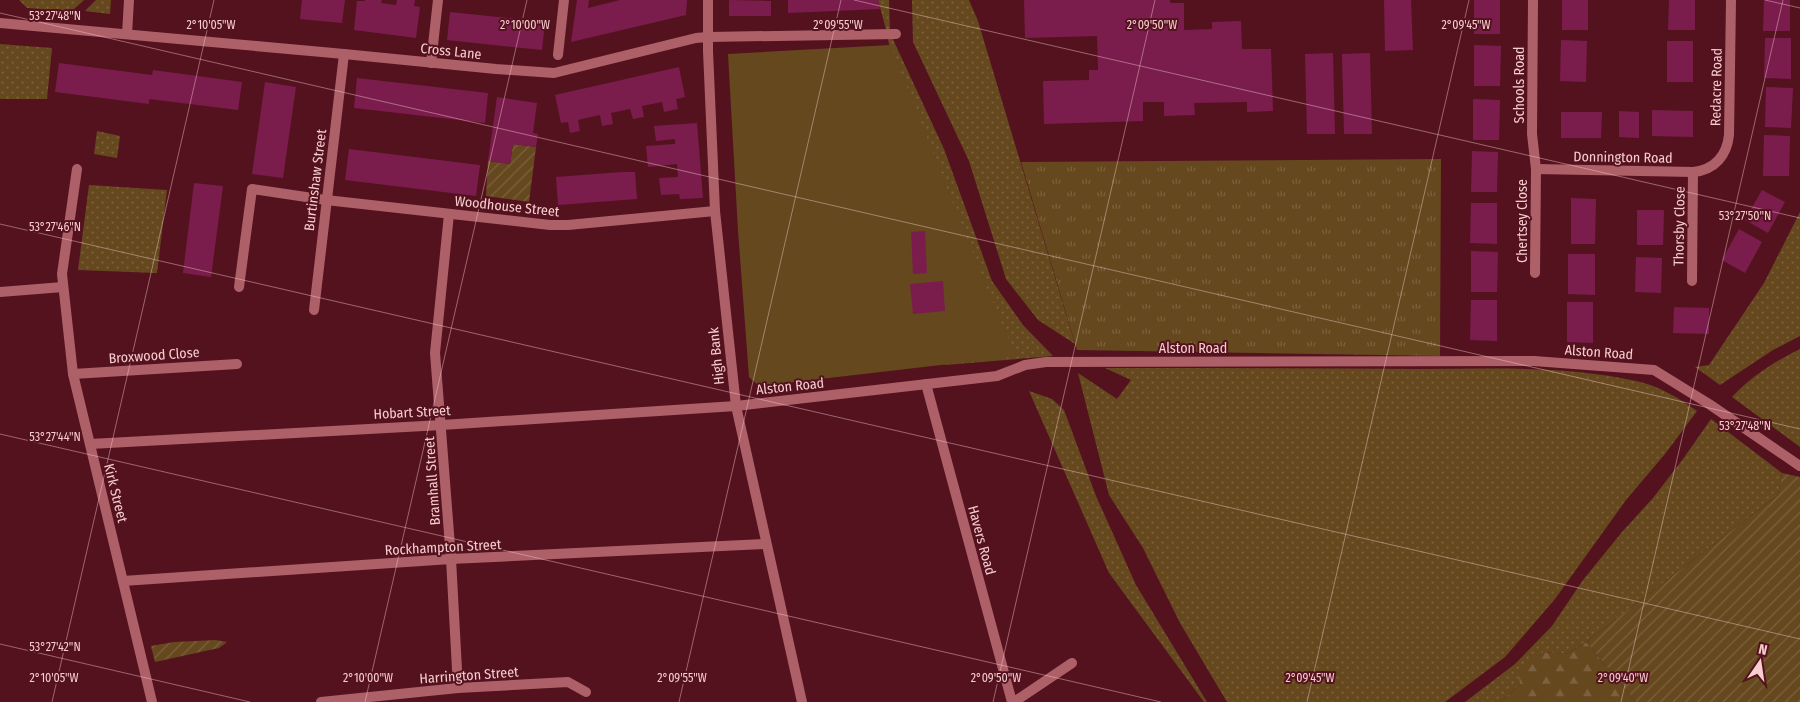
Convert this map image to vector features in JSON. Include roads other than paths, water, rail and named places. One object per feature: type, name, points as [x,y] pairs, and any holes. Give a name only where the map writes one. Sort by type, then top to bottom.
[{"type":"street","points":[[127,34],[129,0]]},
{"type":"street","points":[[431,63],[438,0]]},
{"type":"street","points":[[558,55],[564,0]]},
{"type":"street","name":"High Bank","points":[[708,0],[715,211],[736,406],[802,702]]},
{"type":"street","name":"Schools Road","points":[[1533,0],[1532,134],[1536,169]]},
{"type":"street","name":"Redacre Road","points":[[1710,168],[1724,154],[1728,144],[1732,0]]},
{"type":"street","name":"Cross Lane","points":[[0,24],[554,74],[696,38],[896,34]]},
{"type":"street","name":"Burtinshaw Street","points":[[314,310],[344,54]]},
{"type":"street","name":"Donnington Road","points":[[1536,169],[1701,172],[1710,168]]},
{"type":"street","name":"Kirk Street","points":[[77,169],[62,274],[73,374],[152,702]]},
{"type":"street","name":"Chertsey Close","points":[[1535,273],[1536,169]]},
{"type":"street","name":"Thorsby Close","points":[[1692,281],[1693,172]]},
{"type":"street","name":"Woodhouse Street","points":[[239,286],[252,189],[326,200],[550,225],[568,225],[715,211]]},
{"type":"street","name":"Bramhall Street","points":[[449,214],[435,353],[442,425],[458,688]]},
{"type":"street","points":[[0,292],[63,287]]},
{"type":"street","name":"Alston Road","points":[[736,406],[997,376],[1025,365],[1046,362],[1534,361],[1654,370],[1800,466]]},
{"type":"street","name":"Broxwood Close","points":[[73,374],[237,364]]},
{"type":"street","name":"Havers Road","points":[[926,384],[1013,702]]},
{"type":"street","name":"Hobart Street","points":[[90,444],[442,425],[736,406]]},
{"type":"street","name":"Rockhampton Street","points":[[123,581],[451,559],[766,544]]},
{"type":"street","points":[[1013,702],[1072,663]]},
{"type":"street","name":"Harrington Street","points":[[321,702],[458,688],[568,682],[586,692]]}]
